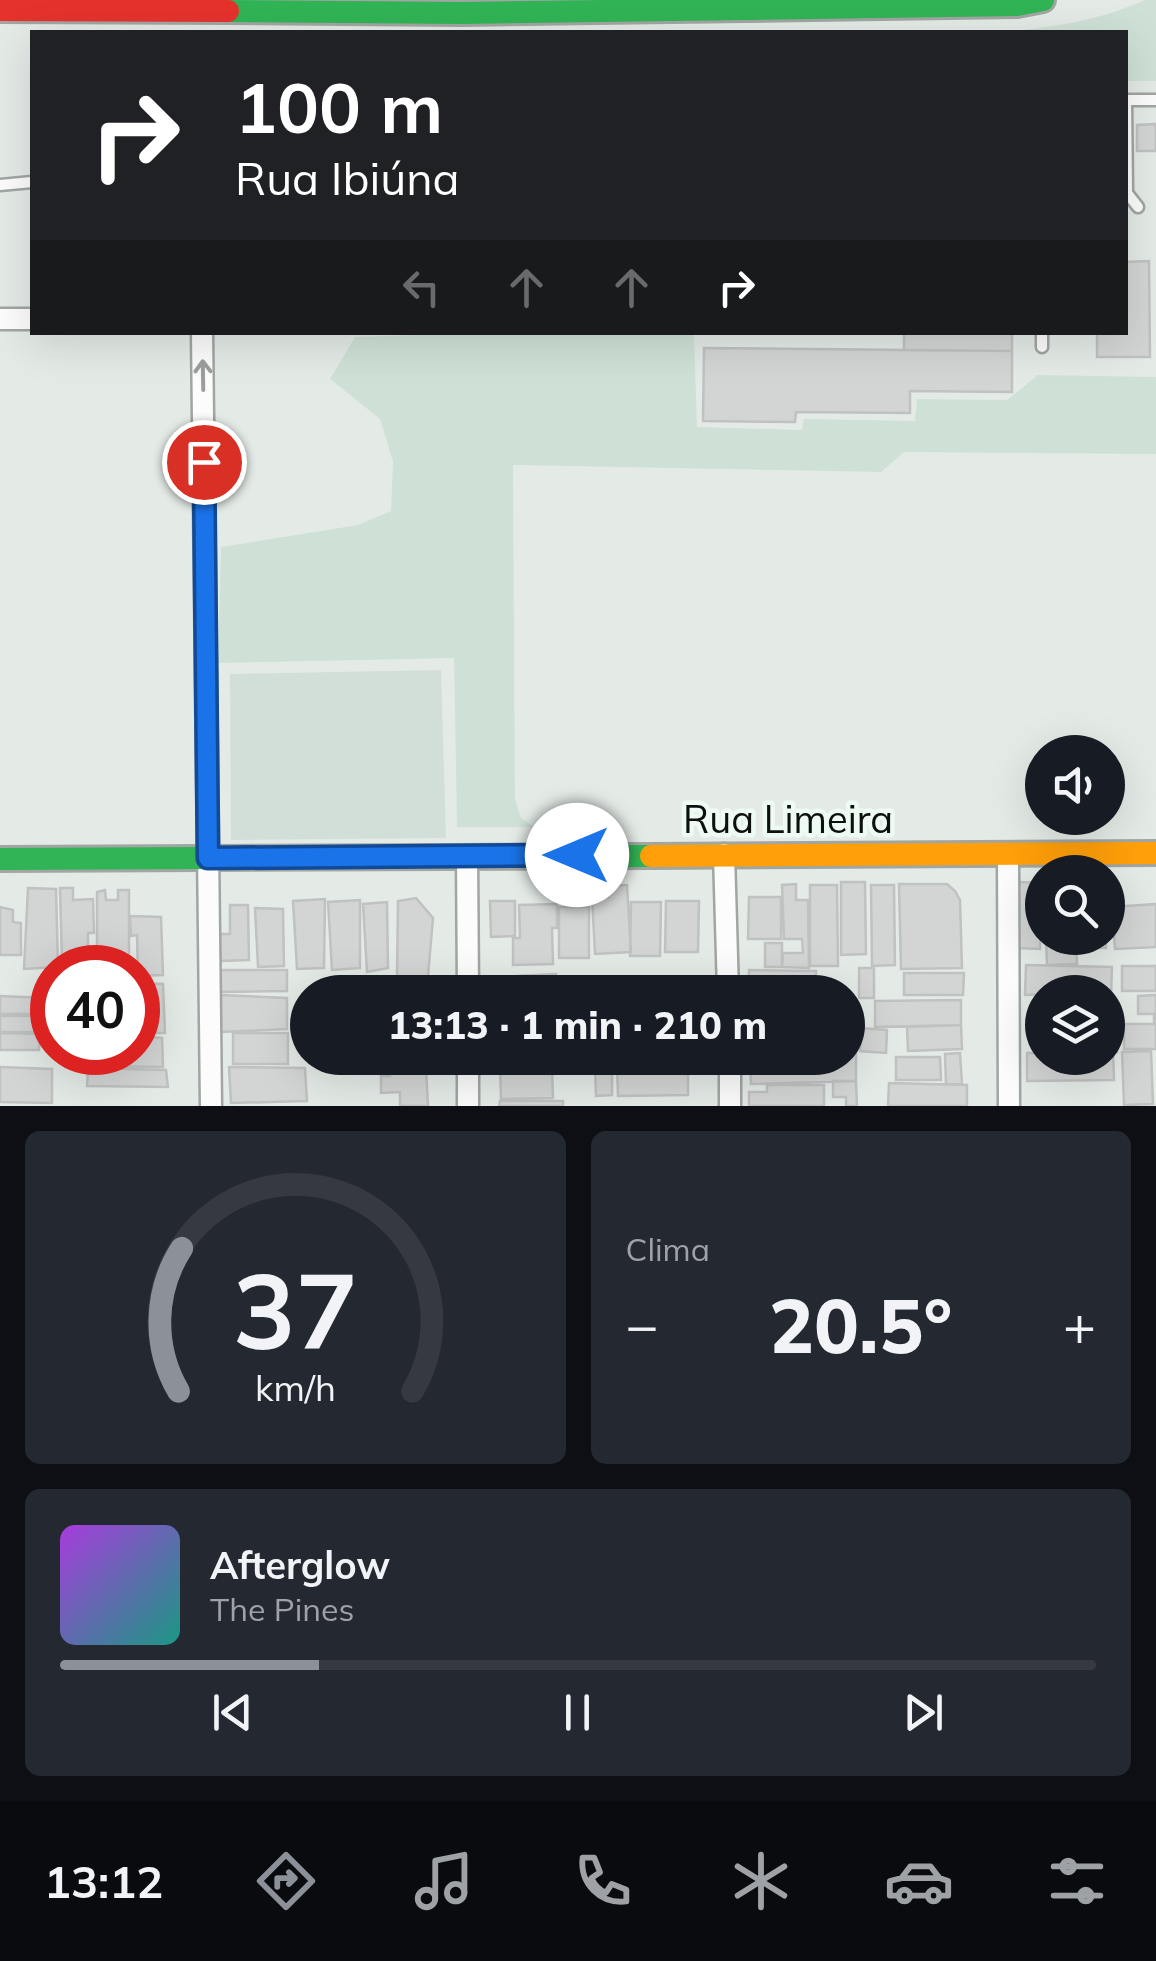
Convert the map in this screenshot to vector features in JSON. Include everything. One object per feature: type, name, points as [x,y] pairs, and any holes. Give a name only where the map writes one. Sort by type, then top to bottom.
[{"type":"street","points":[[0,10],[462,23],[1017,5],[1043,0]]},
{"type":"street","points":[[0,319],[30,319]]},
{"type":"street","points":[[202,335],[211,1106]]},
{"type":"street","name":"Rua Limeira","points":[[0,859],[1156,852]]},
{"type":"street","points":[[1008,853],[1009,1106]]},
{"type":"street","points":[[724,854],[728,975]]},
{"type":"street","points":[[467,856],[468,975]]},
{"type":"street","points":[[468,1075],[468,1106]]},
{"type":"street","points":[[730,1075],[730,1106]]},
{"type":"lane","points":[[1128,100],[1156,100]]},
{"type":"lane","points":[[0,185],[30,182]]},
{"type":"lane","points":[[1128,195],[1138,207]]},
{"type":"lane","points":[[1042,335],[1042,347]]},
{"type":"shaded area","points":[[441,670],[446,838],[231,840],[230,674]]},
{"type":"green space","points":[[1156,0],[1156,81],[1128,81],[1128,30],[1022,30],[1075,22]]},
{"type":"green space","points":[[694,335],[697,427],[802,430],[804,419],[915,421],[917,399],[1007,400],[1038,375],[1156,377],[1156,454],[904,452],[881,472],[513,465],[515,799],[521,818],[534,827],[457,827],[454,658],[218,663],[221,547],[358,525],[391,511],[393,462],[380,419],[330,379],[355,337]]},
{"type":"building","points":[[1156,124],[1156,151],[1137,151],[1137,125]]},
{"type":"building","points":[[1149,261],[1150,357],[1097,357],[1097,335],[1128,335],[1128,262]]},
{"type":"building","points":[[904,335],[1012,335],[1012,351],[904,350]]},
{"type":"building","points":[[704,348],[1012,351],[1012,392],[910,391],[910,413],[796,412],[795,422],[703,421]]},
{"type":"building","points":[[841,882],[865,882],[866,954],[841,955]]},
{"type":"building","points":[[1019,882],[1025,882],[1025,948],[1017,948]]},
{"type":"building","points":[[796,884],[796,900],[808,900],[809,968],[782,967],[783,953],[803,953],[802,939],[784,939],[782,885]]},
{"type":"building","points":[[899,884],[947,884],[955,891],[960,900],[962,968],[901,969]]},
{"type":"building","points":[[627,885],[631,952],[595,954],[592,897],[608,897],[607,886]]},
{"type":"building","points":[[810,885],[837,885],[838,966],[810,966]]},
{"type":"building","points":[[871,885],[894,885],[895,965],[872,966]]},
{"type":"building","points":[[28,888],[56,889],[57,945],[30,945],[30,969],[24,969]]},
{"type":"building","points":[[60,888],[73,888],[73,900],[93,899],[94,933],[88,933],[88,945],[62,945]]},
{"type":"building","points":[[105,890],[106,900],[118,900],[118,890],[129,890],[129,945],[97,945],[97,892]]},
{"type":"building","points":[[749,897],[781,897],[781,939],[748,939]]},
{"type":"building","points":[[416,898],[433,918],[428,975],[397,975],[398,901]]},
{"type":"building","points":[[325,899],[324,968],[297,969],[293,901]]},
{"type":"building","points":[[360,900],[360,968],[332,970],[328,902]]},
{"type":"building","points":[[490,901],[515,901],[515,936],[491,937]]},
{"type":"building","points":[[666,901],[699,901],[698,952],[665,952]]},
{"type":"building","points":[[387,902],[388,968],[367,972],[363,904]]},
{"type":"building","points":[[631,902],[661,902],[660,956],[630,956]]},
{"type":"building","points":[[557,904],[557,928],[552,928],[553,964],[513,965],[513,938],[520,938],[519,905]]},
{"type":"building","points":[[1156,904],[1156,947],[1125,949],[1125,906]]},
{"type":"building","points":[[230,905],[248,905],[249,960],[220,961],[220,934],[230,934]]},
{"type":"building","points":[[0,907],[13,910],[13,922],[21,923],[21,955],[0,955]]},
{"type":"building","points":[[559,907],[589,907],[589,958],[559,958]]},
{"type":"building","points":[[255,908],[283,909],[284,966],[258,967]]},
{"type":"building","points":[[130,916],[161,917],[163,975],[160,945],[137,945],[137,935],[131,936]]},
{"type":"building","points":[[765,943],[782,943],[782,967],[765,967]]},
{"type":"building","points":[[1047,955],[1077,955],[1077,964],[1047,965]]},
{"type":"building","points":[[1026,965],[1112,967],[1112,975],[1026,975]]},
{"type":"building","points":[[1122,966],[1156,966],[1156,991],[1125,991]]},
{"type":"building","points":[[859,968],[874,968],[874,998],[865,998],[865,975],[859,975]]},
{"type":"building","points":[[219,970],[287,970],[287,991],[219,992]]},
{"type":"building","points":[[749,970],[816,971],[816,975],[749,975]]},
{"type":"building","points":[[904,973],[964,973],[963,995],[904,995]]},
{"type":"building","points":[[160,984],[163,984],[165,1033],[160,1033]]},
{"type":"building","points":[[220,995],[287,998],[287,1029],[220,1032]]},
{"type":"building","points":[[1156,995],[1154,1022],[1154,1014],[1138,1014],[1138,996]]},
{"type":"building","points":[[0,996],[30,997],[30,1014],[0,1014]]},
{"type":"building","points":[[961,1000],[961,1025],[875,1027],[875,1001]]},
{"type":"building","points":[[0,1016],[30,1016],[30,1032],[0,1032]]},
{"type":"building","points":[[1125,1024],[1156,1024],[1156,1049],[1125,1049]]},
{"type":"building","points":[[961,1025],[962,1049],[908,1051],[907,1027]]},
{"type":"building","points":[[865,1028],[887,1030],[886,1053],[865,1051]]},
{"type":"building","points":[[0,1033],[30,1034],[30,1050],[0,1050]]},
{"type":"building","points":[[233,1033],[288,1033],[288,1064],[233,1064]]},
{"type":"building","points":[[160,1038],[162,1038],[160,1067]]},
{"type":"building","points":[[1151,1051],[1153,1104],[1124,1105],[1125,1052]]},
{"type":"building","points":[[960,1053],[962,1084],[946,1085],[945,1054]]},
{"type":"building","points":[[896,1057],[940,1057],[941,1080],[896,1080]]},
{"type":"building","points":[[0,1067],[30,1068],[30,1075],[52,1075],[52,1103],[0,1102]]},
{"type":"building","points":[[229,1067],[290,1068],[290,1075],[305,1075],[307,1101],[231,1103]]},
{"type":"building","points":[[160,1070],[166,1070],[168,1087],[87,1086],[88,1075],[160,1075]]},
{"type":"building","points":[[426,1075],[428,1106],[400,1106],[400,1092],[381,1093],[381,1076]]},
{"type":"building","points":[[500,1075],[552,1075],[553,1098],[501,1099]]},
{"type":"building","points":[[595,1075],[612,1075],[612,1095],[596,1096]]},
{"type":"building","points":[[617,1075],[688,1075],[688,1095],[618,1096]]},
{"type":"building","points":[[751,1075],[856,1075],[856,1081],[751,1084]]},
{"type":"building","points":[[1027,1075],[1114,1075],[1114,1080],[1027,1081]]},
{"type":"building","points":[[833,1081],[856,1081],[857,1106],[846,1106],[846,1097],[833,1097]]},
{"type":"building","points":[[889,1083],[967,1085],[967,1106],[888,1106]]},
{"type":"building","points":[[767,1085],[824,1085],[824,1106],[749,1106],[749,1092],[767,1092]]},
{"type":"building","points":[[500,1101],[563,1101],[563,1106],[499,1106]]},
{"type":"traffic: fast","points":[[228,11],[463,13],[1017,5],[1043,0]]},
{"type":"traffic: fast","points":[[0,859],[651,856]]},
{"type":"traffic: slow","points":[[651,856],[1156,853]]},
{"type":"traffic: jam","points":[[0,10],[228,11]]},
{"type":"route","points":[[204,462],[208,858],[577,855]]}]
